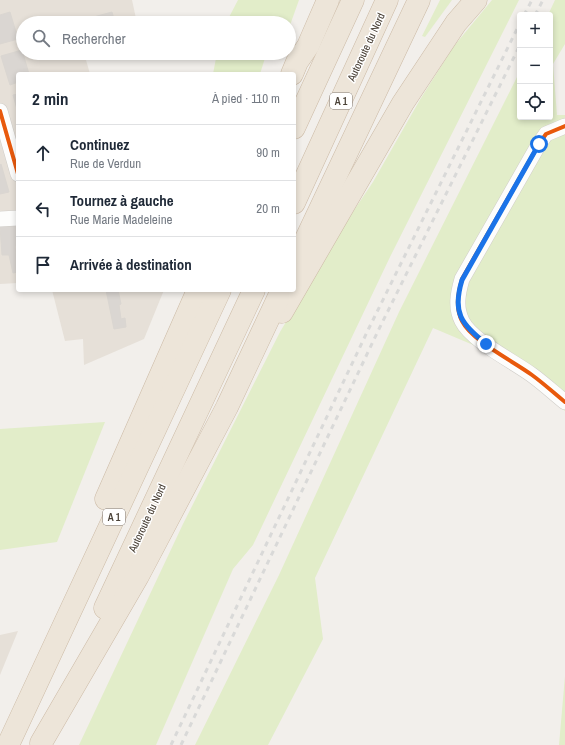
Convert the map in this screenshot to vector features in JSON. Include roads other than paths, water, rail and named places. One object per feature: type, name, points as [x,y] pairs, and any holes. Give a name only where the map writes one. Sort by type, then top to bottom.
[{"type":"highway","points":[[296,59],[300,41],[316,0]]},
{"type":"highway","points":[[294,68],[308,46],[328,0]]},
{"type":"highway","points":[[296,124],[353,0]]},
{"type":"highway","name":"Autoroute du Nord","points":[[296,199],[387,0]]},
{"type":"highway","points":[[296,261],[419,0]]},
{"type":"highway","points":[[296,287],[403,103],[456,23],[476,0]]},
{"type":"highway","points":[[0,743],[55,612],[197,292]]},
{"type":"highway","name":"A 1","points":[[8,745],[219,292]]},
{"type":"highway","name":"Autoroute du Nord","points":[[41,744],[253,292]]},
{"type":"highway","points":[[41,744],[138,576],[227,406],[281,292]]},
{"type":"highway","points":[[227,406],[293,292]]},
{"type":"street","points":[[0,111],[16,167]]},
{"type":"street","points":[[565,126],[546,134],[539,144],[466,273],[457,296],[459,314],[468,329],[486,344],[532,375],[565,402]]},
{"type":"street","points":[[0,219],[16,218]]},
{"type":"railway","points":[[526,12],[532,0]]},
{"type":"railway","points":[[537,12],[543,0]]},
{"type":"railway","points":[[171,745],[369,328],[517,29]]},
{"type":"railway","points":[[181,745],[379,329],[519,48]]}]
